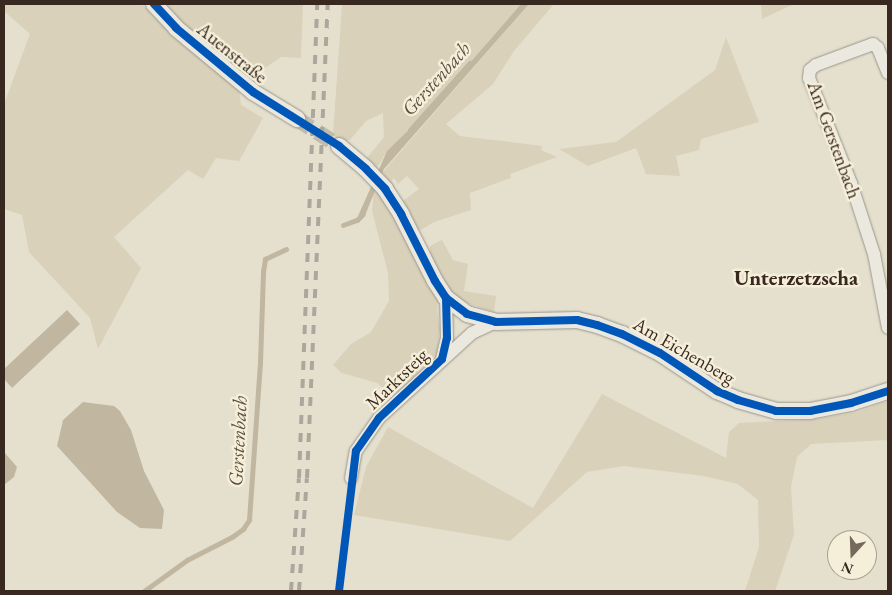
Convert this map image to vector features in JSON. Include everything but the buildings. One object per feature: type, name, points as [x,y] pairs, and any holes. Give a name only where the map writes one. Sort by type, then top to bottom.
[{"type":"street","name":"Auenstraße","points":[[154,4],[176,28],[246,86],[297,119]]},
{"type":"street","name":"Am Gerstenbach","points":[[888,73],[878,48],[873,44],[816,65],[810,70],[810,78],[851,183],[874,254],[887,308],[888,328]]},
{"type":"street","name":"Am Eichenberg","points":[[339,146],[366,169],[385,189],[401,214],[435,281],[446,298],[467,314],[496,322],[569,320],[598,325],[622,334],[660,353],[724,394],[776,411],[810,411],[851,403],[888,391]]},
{"type":"street","name":"Marktsteig","points":[[442,359],[447,338],[446,298]]},
{"type":"street","name":"Marktsteig","points":[[351,478],[356,452],[366,434],[379,418],[472,333],[496,322]]},
{"type":"shaded area","points":[[4,4],[142,4],[172,35],[239,90],[241,105],[263,118],[239,161],[216,158],[203,179],[188,170],[114,237],[141,268],[98,349],[90,318],[29,252],[22,215],[4,209],[4,104],[30,34],[4,11]]},
{"type":"shaded area","points":[[162,4],[303,4],[301,58],[281,57],[249,79],[211,50]]},
{"type":"shaded area","points":[[342,4],[521,4],[427,112],[387,151],[377,168],[367,158],[384,137],[383,113],[366,121],[350,140],[342,141],[333,135]]},
{"type":"shaded area","points":[[521,4],[529,4],[384,169],[366,213],[361,220],[358,216],[387,151],[427,112]]},
{"type":"shaded area","points":[[529,4],[554,4],[514,51],[493,84],[446,124],[460,136],[542,146],[541,150],[557,157],[510,174],[511,178],[470,193],[471,210],[434,222],[421,230],[417,229],[401,205],[403,201],[419,189],[407,176],[398,184],[394,178],[391,181],[395,187],[392,190],[389,181],[382,173]]},
{"type":"shaded area","points":[[761,4],[794,4],[762,19]]},
{"type":"shaded area","points":[[726,37],[759,122],[701,139],[699,150],[676,156],[680,176],[646,174],[636,148],[588,166],[559,149],[616,142],[715,70]]},
{"type":"shaded area","points":[[374,190],[382,196],[438,300],[437,311],[440,329],[437,353],[395,397],[377,383],[342,373],[333,365],[351,344],[371,332],[389,301],[388,273],[372,211]]},
{"type":"shaded area","points":[[442,240],[453,260],[468,264],[464,291],[496,296],[494,312],[464,302],[448,289],[430,255],[430,246]]},
{"type":"shaded area","points":[[67,310],[80,324],[12,388],[4,379],[4,369]]},
{"type":"shaded area","points":[[602,394],[726,458],[729,432],[739,423],[818,419],[857,412],[888,401],[888,440],[811,444],[797,457],[791,487],[794,535],[775,591],[745,591],[759,547],[758,500],[738,484],[704,476],[624,466],[587,472],[510,541],[354,515],[366,467],[388,427],[533,508]]},
{"type":"shaded area","points":[[83,402],[114,406],[120,411],[131,430],[144,471],[164,510],[162,529],[140,528],[117,512],[57,446],[63,420]]},
{"type":"shaded area","points":[[4,452],[17,467],[14,477],[4,485]]},
{"type":"waterway","name":"Gerstenbach","points":[[410,130],[470,63]]},
{"type":"waterway","name":"Gerstenbach","points":[[343,225],[357,220],[363,214]]},
{"type":"waterway","name":"Gerstenbach","points":[[144,591],[187,560],[232,537],[243,529],[249,520],[260,363],[263,272],[265,259],[286,249]]},
{"type":"tunnel","points":[[297,119],[339,146]]},
{"type":"railway","points":[[291,591],[299,478],[317,4]]},
{"type":"railway","points":[[299,591],[307,478],[328,4]]},
{"type":"cycle path","points":[[154,4],[176,28],[253,92],[339,146],[366,169],[385,189],[401,214],[435,281],[446,298],[467,314],[496,322],[577,320],[597,325],[622,334],[660,353],[717,391],[738,400],[776,411],[810,411],[851,403],[888,391]]},
{"type":"cycle path","points":[[339,591],[356,451],[379,418],[442,359],[447,338],[446,298]]},
{"type":"district","name":"Unterzetzscha","points":[[796,278]]}]
